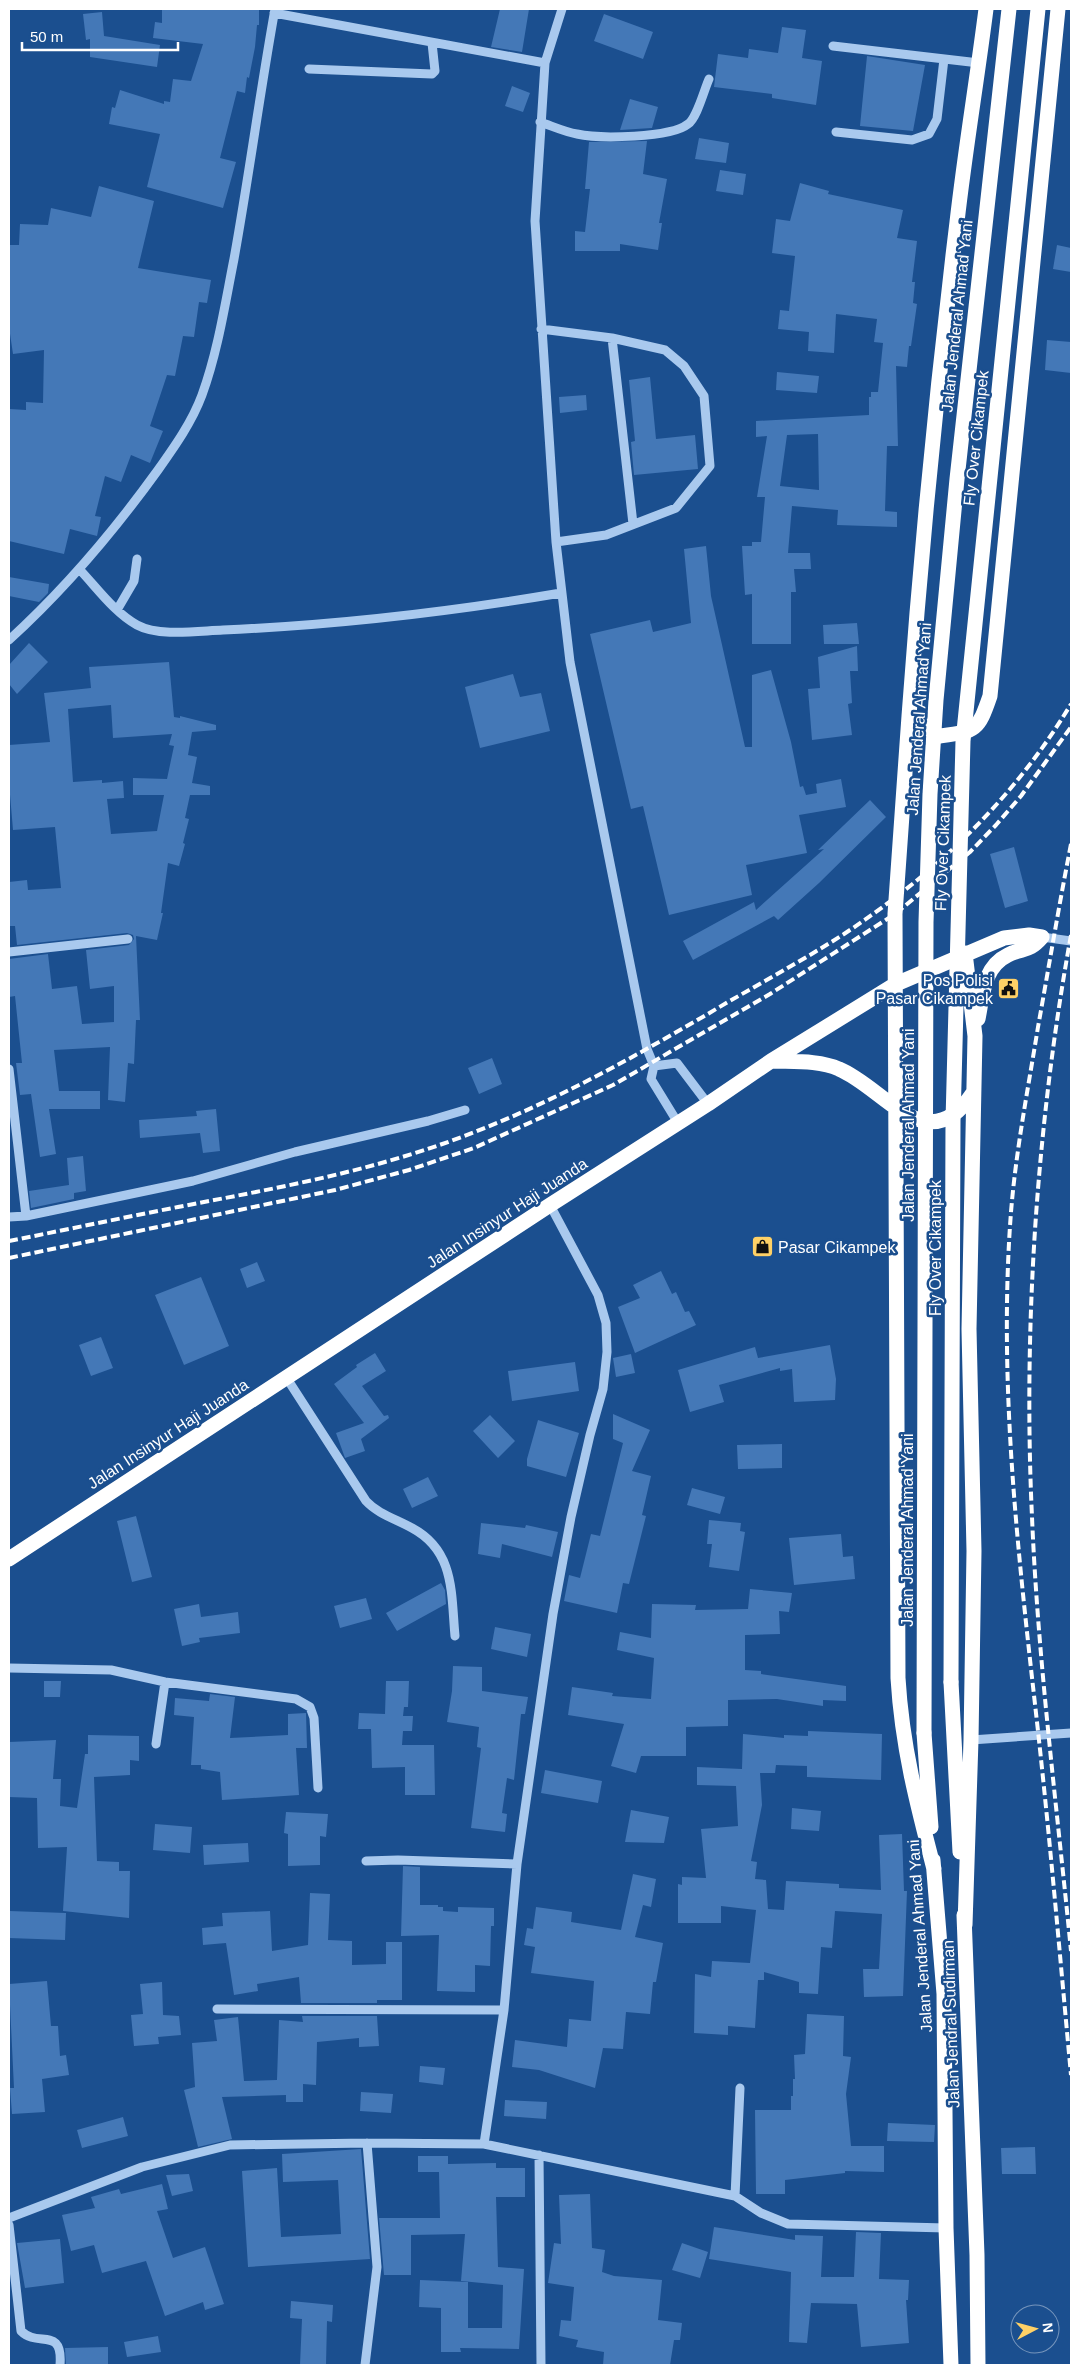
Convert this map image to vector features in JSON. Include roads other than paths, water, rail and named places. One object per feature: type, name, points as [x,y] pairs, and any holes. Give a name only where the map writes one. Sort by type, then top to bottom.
[{"type":"highway","points":[[934,1869],[909,1771],[901,1723],[898,1678],[896,898],[919,581],[934,424],[957,221],[986,9]]},
{"type":"highway","name":"Jalan Jenderal Ahmad Yani","points":[[951,2365],[946,2228],[944,1994],[924,1733],[926,932],[930,794],[936,700],[957,479],[1009,9]]},
{"type":"highway","name":"Fly Over Cikampek","points":[[951,1682],[953,1121],[963,741],[1038,9]]},
{"type":"highway","points":[[909,716],[940,736],[968,732],[981,722],[990,696],[1058,9]]},
{"type":"highway","name":"Jalan Insinyur Haji Juanda","points":[[9,1560],[286,1377],[678,1124],[771,1061],[896,984],[1004,938],[1029,935],[1042,937]]},
{"type":"highway","points":[[975,1036],[986,976],[1007,955],[1032,948],[1042,937]]},
{"type":"highway","points":[[965,953],[975,1036],[969,1329],[974,1551],[971,1740],[965,1925]]},
{"type":"highway","points":[[771,1061],[816,1064],[839,1068],[897,1110],[918,1120],[941,1120],[952,1117],[968,1102],[974,1093]]},
{"type":"highway","name":"Jalan Jendral Sudirman","points":[[951,1682],[955,1786],[965,1925],[978,2365]]},
{"type":"street","points":[[562,9],[545,63],[535,221],[541,329],[561,593],[570,662],[647,1049],[654,1066],[651,1079],[678,1124]]},
{"type":"street","points":[[9,640],[37,615],[80,570],[139,496],[177,442],[202,395],[218,341],[274,11],[432,43],[545,63]]},
{"type":"street","points":[[309,69],[432,74],[435,71],[432,43]]},
{"type":"street","points":[[833,46],[979,63]]},
{"type":"street","points":[[836,132],[912,140],[928,134],[937,119],[944,59]]},
{"type":"street","points":[[540,122],[576,134],[596,136],[658,134],[680,129],[692,121],[708,79]]},
{"type":"street","points":[[541,329],[612,338],[665,350],[684,366],[704,396],[710,466],[676,508],[606,535],[556,542]]},
{"type":"street","points":[[612,338],[634,524]]},
{"type":"street","points":[[117,610],[134,581],[137,559]]},
{"type":"street","points":[[80,570],[117,610],[138,626],[168,632],[246,629],[398,616],[476,607],[561,593]]},
{"type":"street","points":[[1042,937],[1071,941]]},
{"type":"street","points":[[9,952],[128,939]]},
{"type":"street","points":[[654,1066],[677,1064],[708,1104]]},
{"type":"street","points":[[9,1069],[26,1216]]},
{"type":"street","points":[[9,1217],[26,1216],[193,1181],[295,1152],[428,1121],[465,1110]]},
{"type":"street","points":[[484,2144],[504,2010],[517,1864],[553,1614],[571,1517],[603,1389],[607,1352],[606,1323],[598,1296],[550,1205]]},
{"type":"street","points":[[286,1377],[366,1501],[375,1510],[414,1529],[439,1550],[446,1562],[450,1579],[455,1636]]},
{"type":"street","points":[[9,1668],[111,1670],[165,1682],[296,1699],[304,1702],[310,1707],[314,1718],[318,1788]]},
{"type":"street","points":[[156,1744],[165,1682]]},
{"type":"street","points":[[971,1740],[1071,1733]]},
{"type":"street","points":[[366,1861],[398,1860],[517,1864]]},
{"type":"street","points":[[217,2008],[504,2010]]},
{"type":"street","points":[[735,2196],[740,2088]]},
{"type":"street","points":[[9,2218],[142,2167],[230,2145],[367,2142],[484,2144],[735,2196],[761,2213],[788,2224],[946,2228]]},
{"type":"street","points":[[365,2365],[377,2267],[367,2142]]},
{"type":"street","points":[[539,2155],[541,2365]]},
{"type":"street","points":[[9,2225],[21,2331],[29,2336],[50,2340],[58,2344],[61,2352],[60,2365]]},
{"type":"railway","points":[[9,1241],[295,1184],[383,1163],[451,1141],[489,1126],[599,1075],[810,955],[878,911],[910,886],[941,860],[998,803],[1049,739],[1071,704]]},
{"type":"railway","points":[[9,1258],[335,1190],[409,1170],[474,1148],[613,1085],[770,994],[895,914],[970,852],[996,825],[1021,796],[1071,727]]},
{"type":"railway","points":[[1071,844],[1038,1027],[1016,1166],[1011,1212],[1007,1340],[1012,1467],[1017,1531],[1071,2075]]},
{"type":"railway","points":[[1071,935],[1059,1006],[1041,1151],[1031,1298],[1030,1372],[1030,1445],[1035,1571],[1048,1734],[1071,1951]]},
{"type":"place","name":"Pos Polisi Pasar Cikampek","points":[[1009,989]]},
{"type":"place","name":"Pasar Cikampek","points":[[762,1247]]}]
